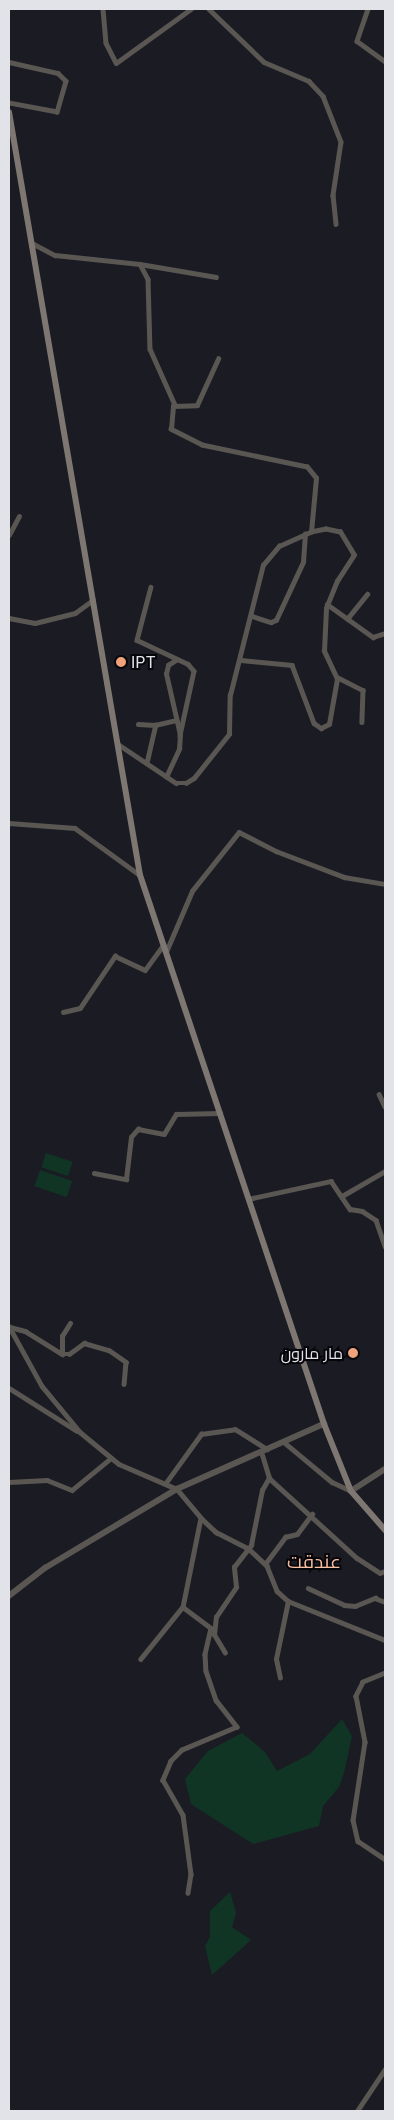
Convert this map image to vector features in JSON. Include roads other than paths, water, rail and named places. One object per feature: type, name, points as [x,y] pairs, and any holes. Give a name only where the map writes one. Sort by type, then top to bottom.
[{"type":"main road","points":[[9,112],[12,154],[32,243],[140,875],[220,1112],[247,1200],[324,1424],[351,1491],[385,1530]]},
{"type":"street","points":[[103,9],[106,43],[116,63],[191,9]]},
{"type":"street","points":[[209,9],[264,62],[309,81],[323,96],[341,142],[333,195],[336,224]]},
{"type":"street","points":[[368,9],[357,41],[385,61]]},
{"type":"street","points":[[9,62],[58,73],[66,81],[57,112],[9,103]]},
{"type":"street","points":[[32,243],[55,255],[140,264],[216,277]]},
{"type":"street","points":[[140,264],[148,279],[150,349],[175,404],[171,426],[177,435],[232,452],[295,462],[311,469],[316,482],[311,532]]},
{"type":"street","points":[[175,404],[197,405],[218,359]]},
{"type":"street","points":[[9,535],[19,516]]},
{"type":"street","points":[[118,744],[147,761],[166,777],[179,784],[191,781],[226,739],[229,700],[266,560],[280,546],[305,534],[326,529],[340,532],[354,555],[327,604],[324,648],[337,677],[331,719],[321,728],[313,721],[294,667],[282,662],[241,660]]},
{"type":"street","points":[[252,616],[271,622],[276,620],[303,562],[305,534]]},
{"type":"street","points":[[150,587],[136,640],[177,660],[194,671],[180,735],[179,752],[166,777]]},
{"type":"street","points":[[348,619],[367,594]]},
{"type":"street","points":[[9,618],[35,623],[75,613],[93,600]]},
{"type":"street","points":[[327,604],[373,637],[385,632]]},
{"type":"street","points":[[177,660],[168,665],[166,674],[180,735]]},
{"type":"street","points":[[337,677],[362,690],[362,722]]},
{"type":"street","points":[[138,724],[155,726],[176,720]]},
{"type":"street","points":[[147,761],[155,726]]},
{"type":"street","points":[[9,823],[75,828],[140,875]]},
{"type":"street","points":[[166,952],[192,891],[239,832],[276,852],[344,878],[385,884]]},
{"type":"street","points":[[63,1012],[80,1008],[115,956],[145,970],[163,945]]},
{"type":"street","points":[[378,1094],[385,1107]]},
{"type":"street","points":[[94,1173],[126,1179],[131,1137],[138,1129],[164,1134],[176,1114],[220,1112]]},
{"type":"street","points":[[342,1196],[385,1171]]},
{"type":"street","points":[[247,1200],[325,1180],[334,1183],[350,1209],[362,1211],[376,1220],[385,1246]]},
{"type":"street","points":[[62,1354],[62,1336],[70,1323]]},
{"type":"street","points":[[9,1326],[24,1331],[62,1354],[69,1354],[84,1343],[109,1350],[126,1362],[124,1384]]},
{"type":"street","points":[[9,1326],[42,1386],[80,1432]]},
{"type":"street","points":[[9,1388],[80,1432],[111,1458],[177,1489],[201,1518],[216,1532],[249,1549],[265,1564],[277,1591],[288,1601],[385,1640]]},
{"type":"street","points":[[9,1596],[46,1568],[177,1489],[324,1424]]},
{"type":"street","points":[[166,1484],[201,1434],[234,1429],[264,1450],[269,1478],[312,1514],[357,1558],[380,1573],[385,1571]]},
{"type":"street","points":[[284,1443],[332,1482],[351,1491],[385,1470]]},
{"type":"street","points":[[9,1482],[47,1480],[72,1490],[111,1458]]},
{"type":"street","points":[[225,1653],[214,1635],[216,1618],[236,1587],[234,1567],[249,1549],[262,1490],[269,1478]]},
{"type":"street","points":[[265,1564],[285,1537],[296,1534],[312,1514]]},
{"type":"street","points":[[141,1659],[183,1608],[201,1518]]},
{"type":"street","points":[[308,1588],[344,1605],[355,1606],[375,1598],[385,1602]]},
{"type":"street","points":[[280,1678],[276,1659],[288,1601]]},
{"type":"street","points":[[183,1608],[211,1628],[205,1654],[206,1671],[216,1700],[237,1726],[182,1750],[171,1761],[163,1780],[183,1814],[192,1874],[188,1893]]},
{"type":"street","points":[[385,1673],[363,1682],[356,1696],[365,1742],[352,1820],[358,1841],[385,1859]]},
{"type":"street","points":[[357,2111],[385,2069]]},
{"type":"place","name":"IPT","points":[[121,662]]},
{"type":"place","name":"مار مارون","points":[[353,1353]]},
{"type":"district","name":"عندقت","points":[[314,1562]]}]
